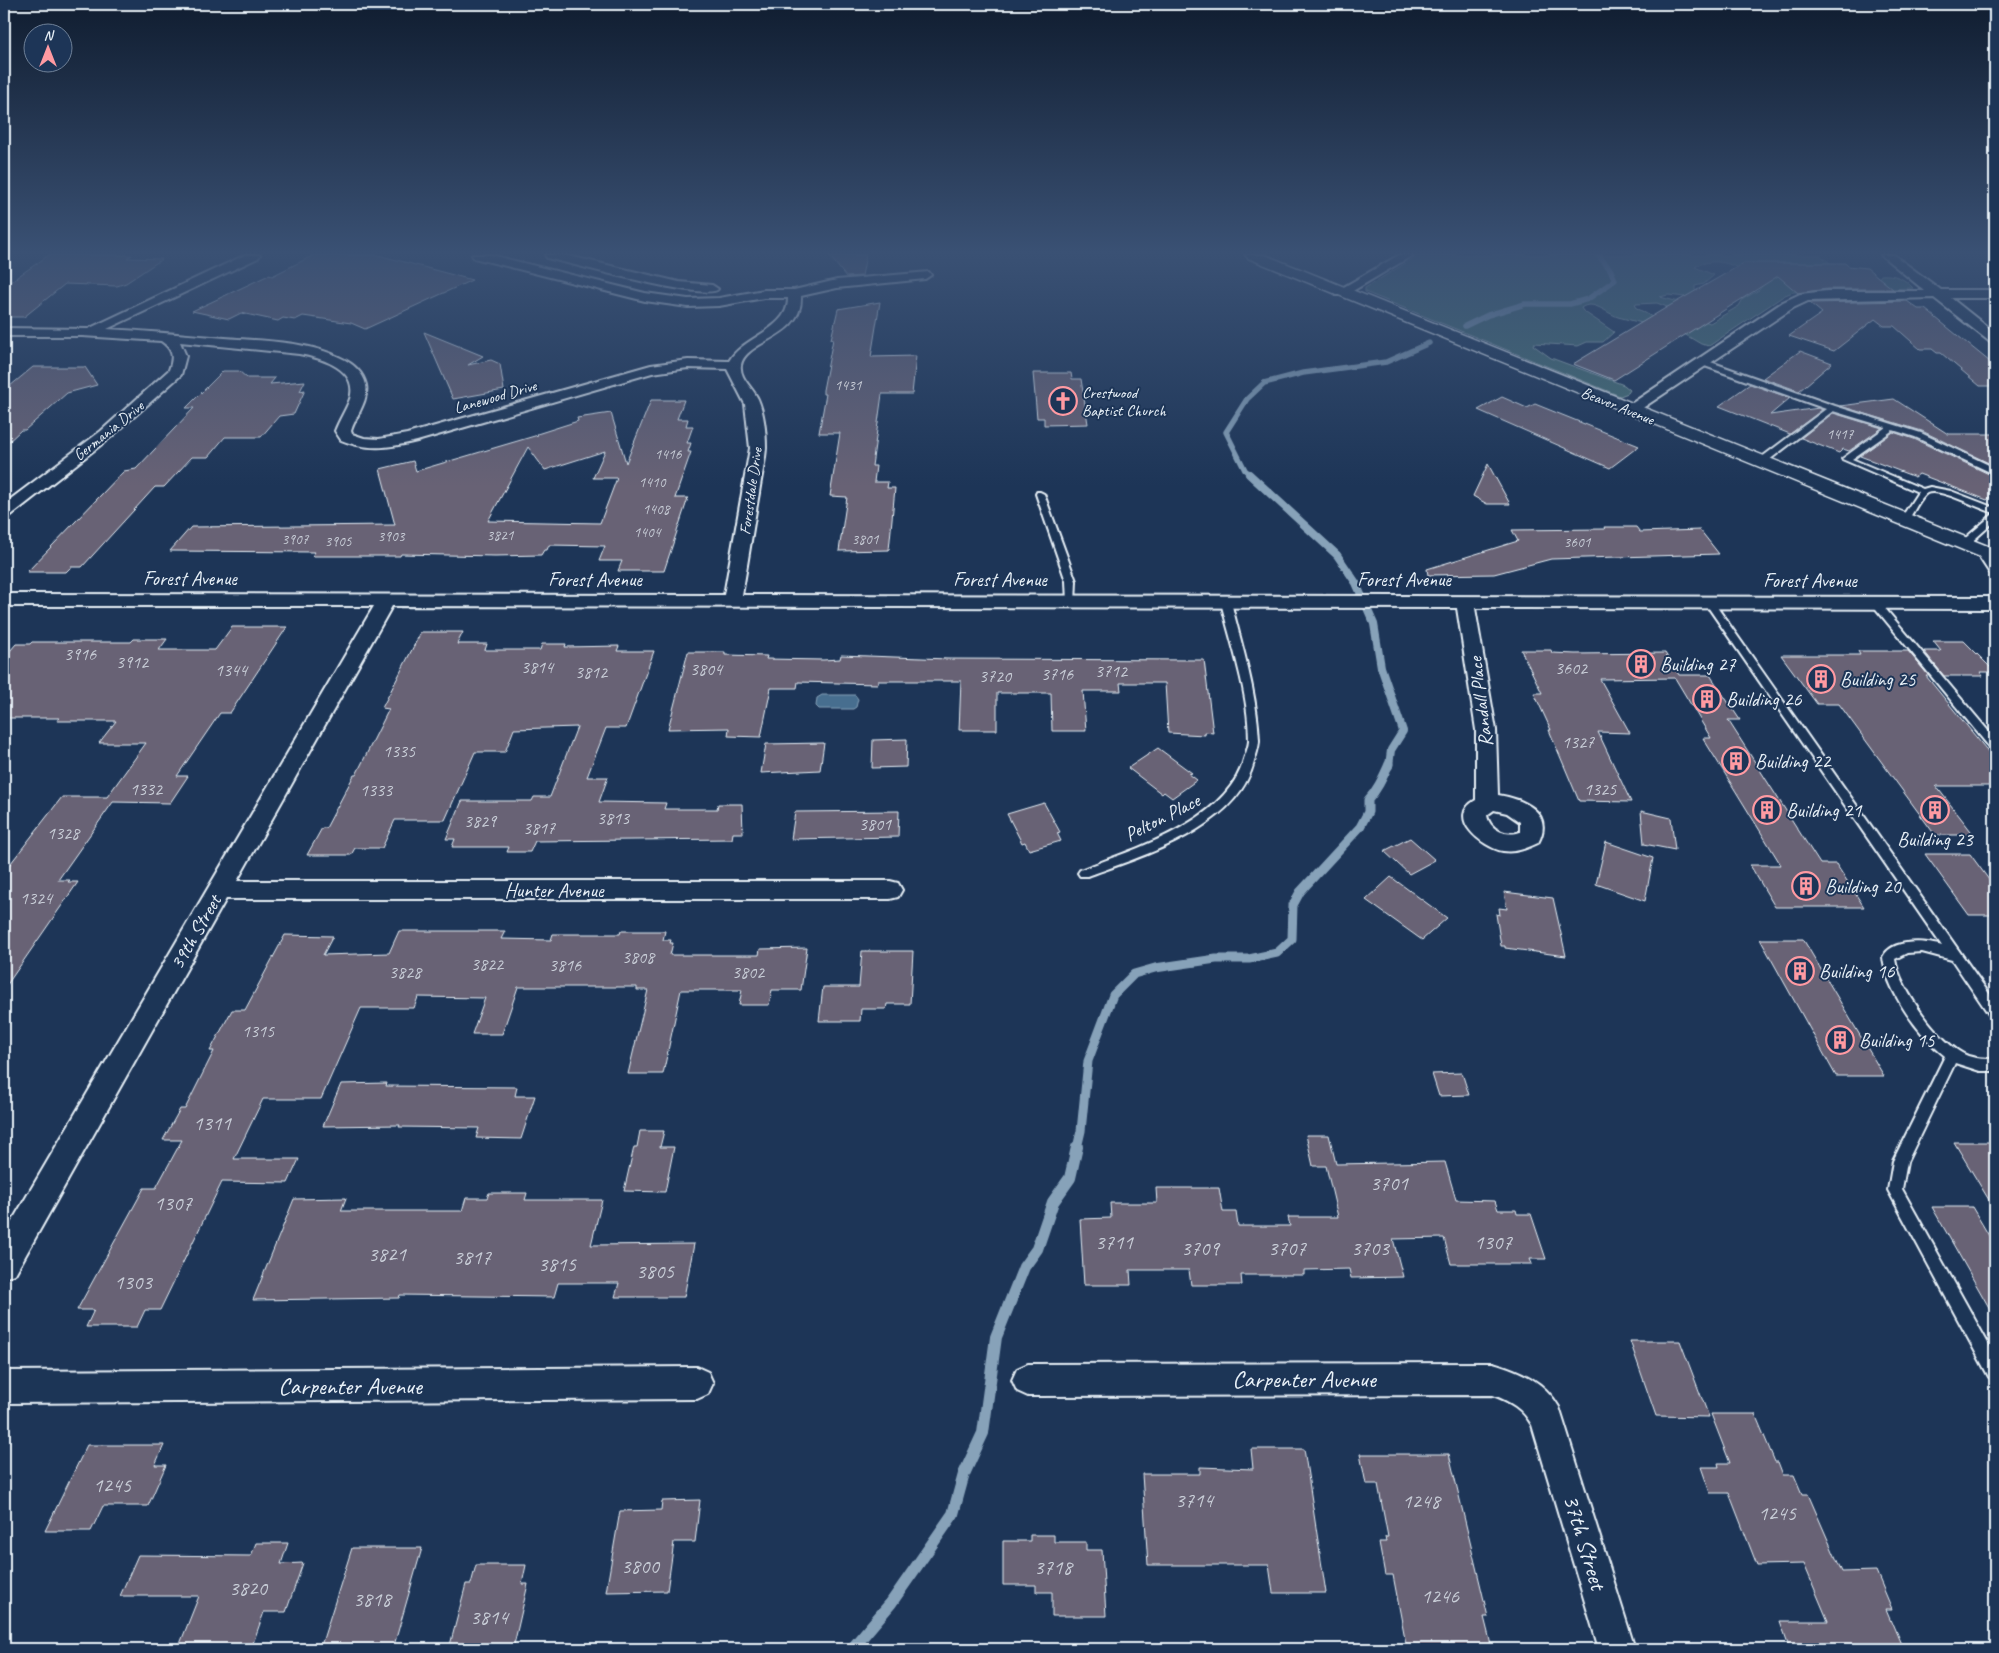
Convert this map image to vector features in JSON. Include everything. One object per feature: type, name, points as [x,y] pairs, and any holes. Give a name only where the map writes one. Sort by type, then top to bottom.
[{"type":"main road","name":"Beaver Avenue","points":[[1439,332],[1964,544],[1993,558]]},
{"type":"street","points":[[94,332],[164,337]]},
{"type":"street","points":[[734,365],[743,351],[772,332]]},
{"type":"street","points":[[1630,410],[1747,332]]},
{"type":"street","name":"Lanewood Drive","points":[[164,337],[298,350],[332,358],[347,367],[357,378],[358,396],[343,431],[346,437],[360,444],[373,445],[387,444],[411,438],[651,369],[688,364],[734,365]]},
{"type":"street","name":"Germania Drive","points":[[4,512],[106,434],[176,372],[181,358],[176,344],[164,337]]},
{"type":"street","name":"Forestdale Drive","points":[[732,601],[758,448],[756,424],[750,397],[735,373],[734,365]]},
{"type":"street","name":"Forest Avenue","points":[[4,600],[1990,601]]},
{"type":"street","name":"39th Street","points":[[4,1263],[386,601]]},
{"type":"street","name":"Randall Place","points":[[1465,602],[1486,730],[1487,803]]},
{"type":"street","name":"Hunter Avenue","points":[[219,890],[890,890]]},
{"type":"street","name":"Carpenter Avenue","points":[[1028,1380],[1493,1379],[1516,1386],[1534,1398],[1544,1412],[1552,1434]]},
{"type":"street","name":"Carpenter Avenue","points":[[4,1387],[697,1383]]},
{"type":"street","name":"37th Street","points":[[1552,1434],[1617,1649]]},
{"type":"lane","points":[[1702,362],[1832,408],[1918,435],[1995,471]]},
{"type":"lane","points":[[1761,462],[1832,408]]},
{"type":"lane","points":[[1892,427],[1846,459],[1922,491],[1928,489],[1949,493],[1995,511]]},
{"type":"lane","points":[[1904,520],[1912,511],[1922,491]]},
{"type":"lane","points":[[1040,494],[1071,581],[1072,602]]},
{"type":"lane","points":[[1964,544],[1995,517]]},
{"type":"lane","name":"Pelton Place","points":[[1084,873],[1150,848],[1207,818],[1233,794],[1246,772],[1254,742],[1249,694],[1226,602]]},
{"type":"lane","points":[[1709,602],[1995,1012]]},
{"type":"lane","points":[[1875,602],[1995,746]]},
{"type":"lane","points":[[1957,957],[1938,949],[1916,946],[1900,949],[1889,957],[1890,971],[1923,1027],[1934,1041],[1952,1055],[1974,1063],[1995,1065]]},
{"type":"lane","points":[[1952,1055],[1900,1161],[1895,1190],[1995,1371]]},
{"type":"green space","points":[[1463,332],[1614,332],[1603,342],[1587,342],[1578,346],[1534,343],[1533,345],[1551,358],[1624,385],[1630,390],[1628,393],[1620,396]]},
{"type":"green space","points":[[1684,332],[1730,332],[1709,346],[1701,344],[1684,334]]},
{"type":"water","points":[[822,695],[855,695],[858,699],[856,707],[853,709],[819,709],[816,706],[817,698]]},
{"type":"building","points":[[424,332],[483,356],[468,365],[491,360],[500,364],[504,390],[453,399]]},
{"type":"building","points":[[833,332],[875,332],[871,357],[916,356],[912,394],[882,394],[872,466],[876,466],[874,482],[888,482],[887,488],[895,488],[889,550],[839,551],[847,497],[830,496],[840,433],[819,433],[826,394],[823,394],[823,390],[833,339],[831,339]]},
{"type":"building","points":[[1626,332],[1689,332],[1614,380],[1573,364]]},
{"type":"building","points":[[1795,332],[1858,332],[1834,351],[1789,336]]},
{"type":"building","points":[[1901,332],[1953,332],[1995,366],[1995,386],[1980,386],[1941,353],[1937,353],[1932,349],[1920,349]]},
{"type":"building","points":[[1800,351],[1832,363],[1799,391],[1763,378]]},
{"type":"building","points":[[33,367],[85,367],[97,385],[67,393],[4,446],[4,391]]},
{"type":"building","points":[[223,371],[239,371],[247,378],[275,378],[270,384],[305,381],[300,391],[305,390],[294,414],[279,416],[261,437],[225,437],[208,457],[192,457],[164,487],[155,487],[82,567],[71,567],[66,572],[27,572],[124,471],[136,469],[194,408],[186,408]]},
{"type":"building","name":"Crestwood Baptist Church","points":[[1033,373],[1071,373],[1072,379],[1081,379],[1088,424],[1044,425],[1044,418],[1037,418]]},
{"type":"building","points":[[1750,384],[1790,398],[1770,415],[1819,408],[1822,410],[1790,434],[1719,406]]},
{"type":"building","points":[[1502,397],[1527,408],[1535,404],[1639,446],[1610,468],[1478,410]]},
{"type":"building","points":[[1894,399],[1948,434],[1995,434],[1995,466],[1922,431],[1840,406]]},
{"type":"building","points":[[651,400],[684,400],[677,419],[688,419],[686,426],[693,426],[687,443],[691,443],[688,452],[691,452],[675,498],[688,498],[664,571],[618,571],[622,561],[599,561],[605,546],[549,545],[547,550],[544,550],[541,555],[495,556],[401,554],[400,556],[312,556],[315,552],[170,551],[191,527],[395,525],[380,469],[413,461],[416,471],[538,435],[578,421],[577,418],[611,413],[626,463]],"holes":[[[528,447],[545,470],[605,451],[593,478],[617,478],[600,523],[488,521]]]},
{"type":"building","points":[[1833,413],[1882,428],[1849,451],[1843,449],[1839,453],[1801,438]]},
{"type":"building","points":[[1893,432],[1914,439],[1991,475],[1995,475],[1995,492],[1987,500],[1919,474],[1915,477],[1860,456]]},
{"type":"building","points":[[1488,464],[1510,504],[1487,504],[1473,496]]},
{"type":"building","points":[[1604,527],[1636,527],[1640,532],[1700,530],[1719,554],[1551,559],[1494,574],[1428,575],[1427,569],[1518,541],[1512,530],[1605,529]]},
{"type":"building","points":[[232,627],[287,627],[230,713],[220,713],[177,776],[188,776],[170,803],[113,802],[58,880],[78,882],[4,989],[4,872],[62,797],[107,797],[146,743],[99,743],[116,721],[57,721],[59,718],[4,718],[4,658],[16,644],[30,644],[32,642],[131,642],[134,639],[167,639],[159,650],[215,650]]},
{"type":"building","points":[[421,632],[463,632],[457,644],[487,644],[485,650],[540,650],[542,644],[566,644],[565,647],[619,646],[617,651],[654,651],[626,728],[606,728],[587,777],[608,777],[599,802],[666,803],[664,809],[717,809],[718,804],[742,804],[743,833],[733,833],[732,839],[535,841],[530,852],[507,852],[509,847],[452,847],[455,839],[446,839],[462,801],[532,801],[534,797],[550,797],[577,727],[514,729],[505,752],[475,752],[445,820],[395,820],[382,848],[355,848],[351,855],[307,855],[322,828],[326,828],[354,775],[356,775],[389,709],[382,708]]},
{"type":"building","points":[[1933,641],[1964,641],[1995,672],[1980,672],[1983,676],[1944,676],[1924,651],[1941,651]]},
{"type":"building","points":[[1521,650],[1551,650],[1552,653],[1575,654],[1665,653],[1679,675],[1710,675],[1740,720],[1728,720],[1820,864],[1836,864],[1864,907],[1775,907],[1750,865],[1781,865],[1703,738],[1711,738],[1675,678],[1600,679],[1630,733],[1598,732],[1631,802],[1579,801],[1534,693],[1542,693]]},
{"type":"building","points":[[1858,651],[1908,651],[1929,676],[1926,676],[1995,760],[1995,786],[1936,786],[1974,835],[1935,835],[1839,704],[1817,704],[1781,655],[1860,655]]},
{"type":"building","points":[[688,652],[725,652],[725,655],[767,656],[766,659],[823,660],[840,659],[841,655],[948,659],[1204,660],[1213,733],[1205,732],[1205,735],[1168,733],[1165,683],[1120,683],[1121,691],[1083,691],[1086,731],[1052,731],[1051,693],[997,693],[997,730],[959,730],[961,681],[878,681],[878,684],[798,682],[797,688],[771,688],[761,737],[728,736],[729,728],[668,729]]},
{"type":"building","points":[[907,739],[906,767],[872,768],[873,740]]},
{"type":"building","points":[[824,743],[820,770],[761,773],[766,744]]},
{"type":"building","points":[[1158,748],[1192,773],[1189,774],[1197,780],[1172,798],[1164,792],[1162,794],[1128,768]]},
{"type":"building","points":[[1044,803],[1060,832],[1057,833],[1061,841],[1029,850],[1025,842],[1022,843],[1007,814]]},
{"type":"building","points":[[899,811],[898,837],[791,839],[795,812]]},
{"type":"building","points":[[1641,811],[1671,818],[1675,850],[1644,844]]},
{"type":"building","points":[[1410,838],[1435,860],[1409,874],[1384,851]]},
{"type":"building","points":[[1606,842],[1653,858],[1645,901],[1596,884]]},
{"type":"building","points":[[1925,854],[1970,854],[1995,888],[1995,915],[1969,915]]},
{"type":"building","points":[[1391,877],[1447,918],[1422,940],[1366,900]]},
{"type":"building","points":[[1504,892],[1553,898],[1566,956],[1501,946],[1496,914],[1500,915],[1499,908],[1507,909]]},
{"type":"building","points":[[399,931],[505,931],[501,939],[551,940],[553,934],[620,934],[621,931],[665,931],[663,940],[671,940],[670,943],[673,943],[670,955],[759,955],[760,949],[807,948],[801,990],[772,990],[769,1005],[739,1005],[742,990],[681,990],[663,1074],[628,1074],[648,990],[637,990],[637,987],[518,987],[502,1034],[472,1034],[485,998],[418,997],[414,1008],[361,1008],[321,1099],[263,1099],[234,1159],[299,1159],[288,1183],[222,1182],[160,1310],[145,1310],[137,1327],[86,1327],[94,1310],[77,1310],[144,1188],[156,1188],[182,1140],[163,1140],[180,1109],[185,1109],[214,1051],[210,1051],[232,1010],[245,1010],[285,935],[333,936],[323,955],[389,953]]},
{"type":"building","points":[[1760,939],[1803,939],[1884,1076],[1836,1076]]},
{"type":"building","points":[[862,951],[913,951],[910,1004],[887,1004],[886,1009],[861,1009],[860,1021],[819,1021],[823,987],[859,987]]},
{"type":"building","points":[[1462,1073],[1469,1095],[1439,1096],[1432,1074]]},
{"type":"building","points":[[387,1083],[386,1086],[517,1087],[515,1096],[535,1096],[521,1139],[476,1138],[479,1128],[399,1127],[400,1125],[323,1126],[341,1084]]},
{"type":"building","points":[[640,1131],[664,1131],[660,1147],[674,1147],[665,1192],[624,1191],[634,1147],[637,1147]]},
{"type":"building","points":[[1306,1135],[1329,1135],[1336,1164],[1445,1162],[1456,1200],[1495,1201],[1498,1210],[1516,1210],[1517,1214],[1531,1214],[1546,1259],[1530,1259],[1532,1264],[1451,1264],[1444,1238],[1393,1239],[1403,1277],[1351,1278],[1349,1269],[1304,1270],[1304,1275],[1241,1275],[1242,1285],[1191,1285],[1189,1270],[1130,1270],[1131,1285],[1084,1285],[1080,1219],[1111,1218],[1110,1203],[1157,1203],[1156,1188],[1219,1188],[1223,1212],[1236,1212],[1238,1226],[1290,1226],[1288,1217],[1338,1217],[1326,1166],[1313,1166]]},
{"type":"building","points":[[1954,1142],[1995,1142],[1995,1210]]},
{"type":"building","points":[[489,1193],[527,1193],[525,1200],[602,1200],[591,1245],[694,1244],[684,1297],[615,1297],[619,1283],[558,1283],[554,1297],[400,1295],[399,1298],[253,1300],[294,1199],[346,1198],[341,1211],[462,1211],[466,1198],[487,1198]]},
{"type":"building","points":[[1932,1207],[1972,1207],[1995,1246],[1995,1318]]},
{"type":"building","points":[[1630,1341],[1680,1341],[1709,1417],[1656,1416]]},
{"type":"building","points":[[1711,1414],[1755,1414],[1775,1462],[1778,1462],[1783,1475],[1794,1475],[1802,1494],[1808,1494],[1842,1572],[1876,1571],[1892,1609],[1886,1609],[1903,1649],[1790,1649],[1780,1621],[1828,1621],[1804,1564],[1757,1565],[1729,1493],[1710,1493],[1701,1467],[1719,1467],[1718,1463],[1730,1463]]},
{"type":"building","points":[[87,1445],[164,1445],[155,1465],[166,1465],[148,1506],[103,1506],[91,1531],[45,1531]]},
{"type":"building","points":[[1251,1449],[1304,1449],[1326,1593],[1273,1593],[1269,1565],[1148,1565],[1142,1474],[1200,1474],[1200,1467],[1253,1469]]},
{"type":"building","points":[[1360,1454],[1449,1454],[1488,1617],[1484,1617],[1492,1649],[1407,1649],[1393,1575],[1385,1575],[1379,1542],[1386,1542],[1385,1537],[1388,1537],[1378,1484],[1366,1484]]},
{"type":"building","points":[[700,1500],[695,1542],[674,1542],[667,1591],[606,1592],[620,1511],[661,1510],[662,1501]]},
{"type":"building","points":[[1030,1535],[1054,1535],[1054,1542],[1086,1542],[1086,1550],[1102,1550],[1106,1616],[1052,1616],[1052,1592],[1036,1592],[1036,1585],[1003,1585],[1003,1541],[1030,1541]]},
{"type":"building","points":[[256,1543],[288,1543],[281,1564],[303,1563],[286,1612],[264,1612],[251,1649],[178,1649],[199,1596],[120,1596],[138,1555],[251,1556]]},
{"type":"building","points":[[352,1548],[422,1548],[393,1649],[320,1649]]},
{"type":"building","points":[[476,1565],[526,1565],[522,1584],[528,1584],[513,1649],[449,1649],[466,1584],[471,1584]]},
{"type":"waterway","points":[[1251,475],[1245,470],[1226,432],[1247,399],[1264,383],[1303,373],[1386,362],[1429,343]]},
{"type":"waterway","points":[[1249,474],[1337,555],[1356,583],[1374,624],[1381,667],[1403,731],[1391,750],[1389,766]]},
{"type":"waterway","points":[[1077,1148],[1081,1131],[1088,1061],[1113,995],[1134,974],[1155,968],[1216,959],[1249,959],[1277,953],[1292,939],[1293,905],[1300,892],[1360,827],[1368,812],[1368,800],[1389,764]]},
{"type":"waterway","points":[[852,1649],[891,1603],[953,1514],[964,1474],[983,1433],[996,1337],[1024,1267],[1037,1249],[1053,1202],[1070,1178],[1077,1147]]},
{"type":"place","name":"Crestwood Baptist Church","points":[[1063,401]]},
{"type":"place","name":"Building 27","points":[[1641,664]]},
{"type":"place","name":"Building 25","points":[[1821,679]]},
{"type":"place","name":"Building 26","points":[[1707,699]]},
{"type":"place","name":"Building 22","points":[[1736,761]]},
{"type":"place","name":"Building 21","points":[[1767,810]]},
{"type":"place","name":"Building 23","points":[[1935,810]]},
{"type":"place","name":"Building 20","points":[[1806,886]]},
{"type":"place","name":"Building 16","points":[[1800,971]]},
{"type":"place","name":"Building 15","points":[[1840,1040]]}]
